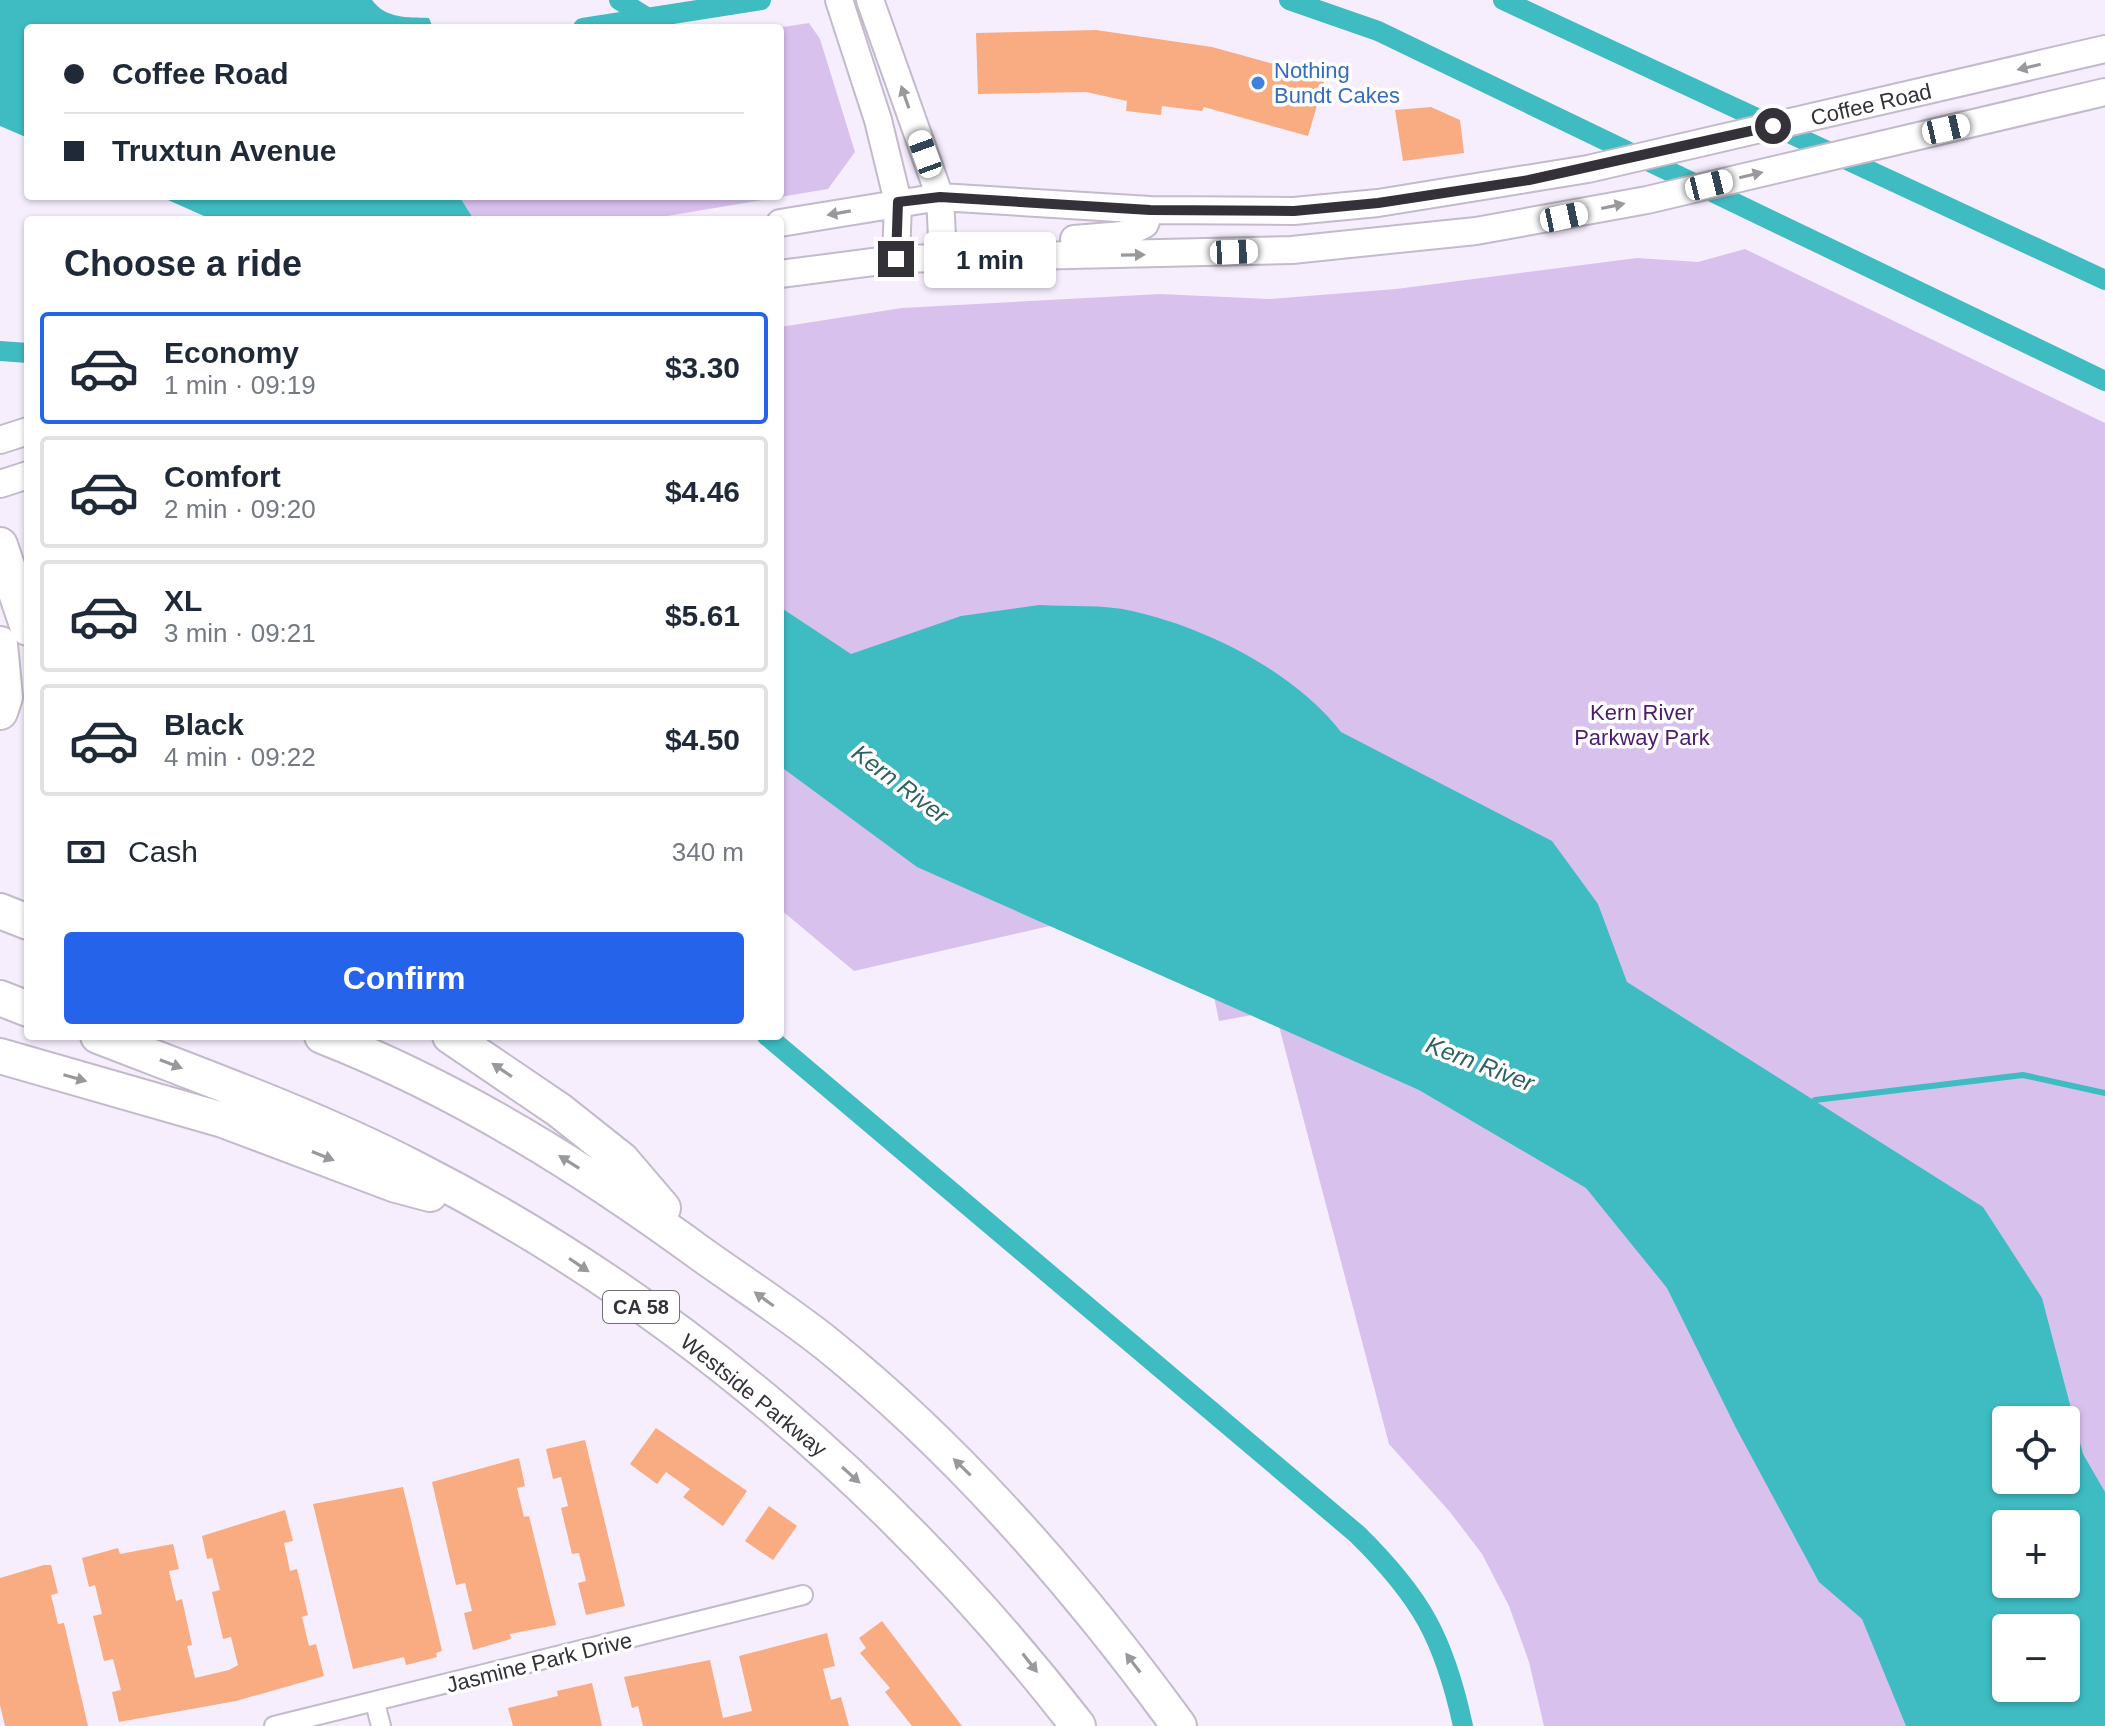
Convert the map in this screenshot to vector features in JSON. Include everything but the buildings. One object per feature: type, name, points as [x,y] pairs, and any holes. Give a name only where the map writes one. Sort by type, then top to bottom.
[{"type":"highway","points":[[0,545],[24,616]]},
{"type":"highway","points":[[0,644],[5,697],[0,712]]},
{"type":"highway","points":[[0,911],[24,920]]},
{"type":"highway","points":[[0,998],[24,1007]]},
{"type":"highway","name":"Westside Parkway","points":[[108,1040],[225,1085],[412,1167],[529,1231],[730,1373],[862,1484],[1023,1655],[1078,1726]]},
{"type":"highway","points":[[331,1040],[459,1099],[544,1147],[626,1198],[827,1344],[988,1493],[1090,1610],[1179,1726]]},
{"type":"highway","points":[[456,1040],[559,1110],[622,1160],[702,1254]]},
{"type":"highway","points":[[0,1056],[223,1120],[396,1185],[487,1209],[529,1231]]},
{"type":"main road","points":[[839,0],[878,120],[898,202],[896,259]]},
{"type":"main road","points":[[873,7],[940,197],[943,257]]},
{"type":"main road","name":"Coffee Road","points":[[784,222],[940,197],[1150,210],[1294,211],[1378,203],[1588,169],[2105,49]]},
{"type":"main road","points":[[1973,122],[2002,98],[2105,74]]},
{"type":"main road","name":"Coffee Road","points":[[784,273],[896,259],[1292,250],[1461,233],[1647,200],[2105,92]]},
{"type":"main road","points":[[1378,203],[1384,222],[1402,224],[1550,203],[1580,213]]},
{"type":"main road","points":[[1040,256],[1059,240],[1123,235],[1145,224],[1150,210]]},
{"type":"main road","points":[[0,440],[24,432]]},
{"type":"main road","points":[[0,484],[24,476]]},
{"type":"street","name":"Jasmine Park Drive","points":[[274,1726],[803,1595]]},
{"type":"street","points":[[375,1703],[381,1726]]},
{"type":"green space","points":[[809,23],[820,39],[855,152],[828,189],[784,196],[784,27]]},
{"type":"green space","points":[[454,200],[762,200],[667,216],[380,216]]},
{"type":"green space","name":"Kern River Parkway Park","points":[[1745,249],[2105,423],[2105,1726],[1544,1726],[1529,1662],[1509,1606],[1482,1554],[1450,1512],[1389,1444],[1275,1011],[1219,1021],[1193,893],[854,971],[784,912],[784,326],[902,308],[1160,294],[1269,299],[1396,289],[1637,258],[1698,262]]},
{"type":"water","points":[[0,0],[372,0],[390,14],[429,18],[431,24],[24,24],[24,136],[0,126]]},
{"type":"water","points":[[168,200],[462,200],[472,216],[204,216]]},
{"type":"water","name":"Kern River","points":[[1039,605],[1121,609],[1160,618],[1218,640],[1247,655],[1299,690],[1341,732],[1552,841],[1598,904],[1627,982],[1983,1207],[2042,1298],[2070,1406],[1992,1406],[1992,1494],[2080,1494],[2080,1443],[2083,1454],[2105,1492],[2105,1726],[1906,1726],[1862,1619],[1819,1582],[1736,1428],[1667,1288],[1586,1188],[1419,1090],[917,867],[784,769],[784,610],[851,654],[961,616]]},
{"type":"waterway","points":[[619,0],[648,18]]},
{"type":"waterway","points":[[608,24],[761,0]]},
{"type":"waterway","points":[[1289,0],[1378,31],[2105,381]]},
{"type":"waterway","points":[[1503,0],[2105,280]]},
{"type":"waterway","points":[[0,351],[24,353]]},
{"type":"waterway","points":[[772,1040],[1357,1534],[1398,1578],[1427,1621],[1447,1668],[1463,1726]]},
{"type":"waterway","points":[[1815,1100],[2023,1075],[2105,1093]]},
{"type":"place","name":"Nothing Bundt Cakes","points":[[1258,83]]},
{"type":"route","points":[[896,259],[898,202],[940,197],[1150,210],[1294,211],[1475,190],[1588,169],[1773,126]]}]
